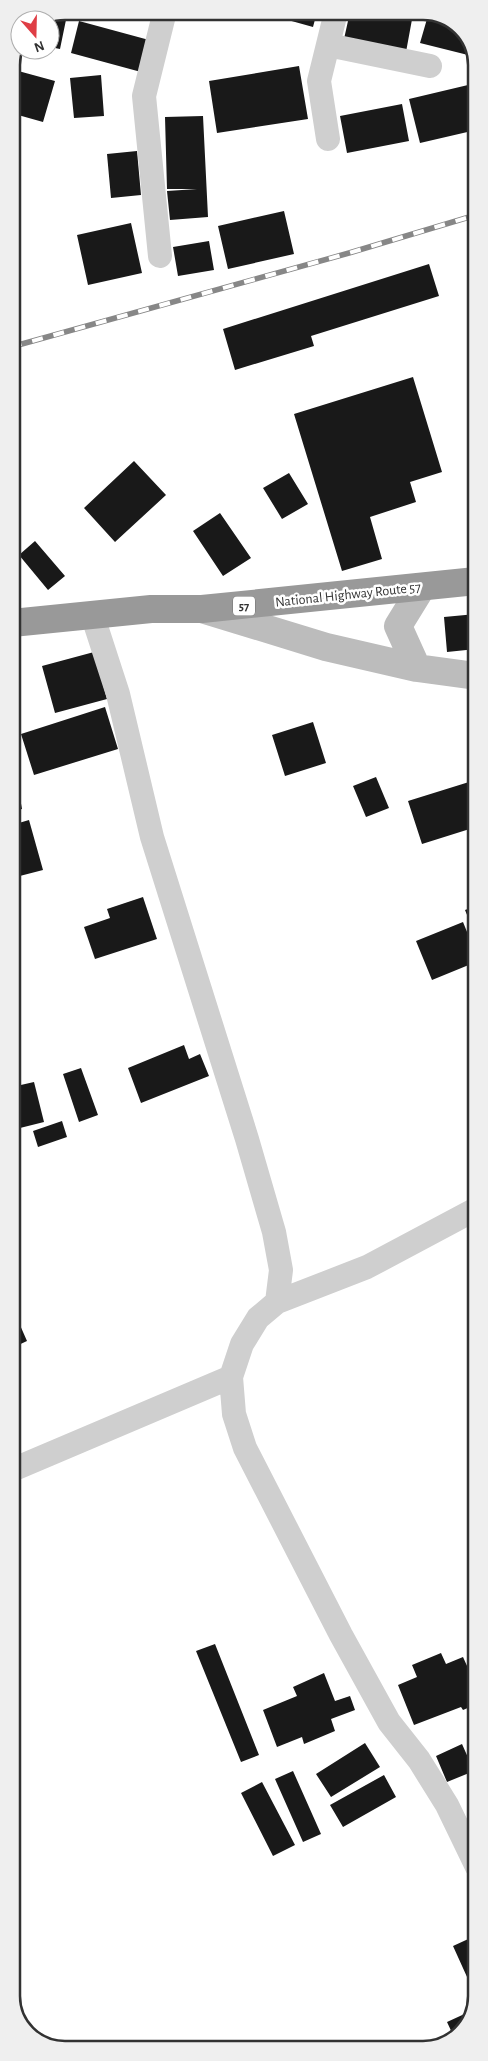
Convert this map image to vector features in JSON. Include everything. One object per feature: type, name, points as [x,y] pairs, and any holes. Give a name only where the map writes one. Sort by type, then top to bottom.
[{"type":"highway","name":"National Highway Route 57","points":[[20,622],[151,609],[202,610],[468,582]]},
{"type":"street","points":[[160,256],[144,96],[163,20]]},
{"type":"street","points":[[328,139],[319,82],[334,20]]},
{"type":"street","points":[[328,45],[430,66]]},
{"type":"street","points":[[417,668],[398,626],[422,587]]},
{"type":"street","points":[[202,610],[326,647],[417,668],[468,675]]},
{"type":"street","points":[[92,614],[118,694],[152,837],[247,1139],[274,1232],[281,1270],[277,1302]]},
{"type":"street","points":[[468,1213],[367,1267],[277,1302],[258,1318],[246,1338],[231,1376],[234,1414],[245,1448],[341,1635],[389,1722],[418,1760],[447,1805],[468,1848]]},
{"type":"street","points":[[20,1467],[231,1376]]},
{"type":"building","points":[[66,20],[60,49],[60,21]]},
{"type":"building","points":[[288,20],[315,20],[313,27]]},
{"type":"building","points":[[348,20],[412,20],[406,52],[344,39]]},
{"type":"building","points":[[427,20],[440,23],[457,35],[467,55],[420,43]]},
{"type":"building","points":[[79,21],[149,40],[141,72],[71,53]]},
{"type":"building","points":[[299,66],[308,119],[217,133],[209,81]]},
{"type":"building","points":[[20,71],[55,81],[43,122],[20,116]]},
{"type":"building","points":[[101,75],[104,116],[74,118],[70,78]]},
{"type":"building","points":[[468,85],[468,132],[420,143],[409,99]]},
{"type":"building","points":[[402,104],[409,141],[347,153],[340,116]]},
{"type":"building","points":[[203,116],[208,217],[170,220],[167,191],[197,189],[167,189],[165,117]]},
{"type":"building","points":[[137,151],[141,195],[111,198],[107,154]]},
{"type":"building","points":[[284,211],[294,254],[228,269],[218,226]]},
{"type":"building","points":[[131,223],[142,273],[88,285],[77,235]]},
{"type":"building","points":[[209,241],[214,270],[178,276],[173,247]]},
{"type":"building","points":[[429,264],[439,296],[311,336],[314,346],[235,370],[223,329]]},
{"type":"building","points":[[413,377],[442,472],[410,482],[416,502],[370,517],[382,559],[342,571],[294,414]]},
{"type":"building","points":[[134,461],[166,495],[115,542],[84,508]]},
{"type":"building","points":[[289,473],[308,504],[282,519],[263,488]]},
{"type":"building","points":[[220,513],[251,558],[223,576],[193,531]]},
{"type":"building","points":[[35,541],[65,576],[48,590],[20,554]]},
{"type":"building","points":[[468,615],[468,650],[447,652],[444,617]]},
{"type":"building","points":[[94,652],[107,699],[55,713],[42,666]]},
{"type":"building","points":[[105,707],[118,749],[34,775],[21,734]]},
{"type":"building","points":[[313,722],[326,763],[285,776],[272,735]]},
{"type":"building","points":[[376,777],[389,808],[366,817],[353,786]]},
{"type":"building","points":[[468,782],[468,830],[422,844],[408,801]]},
{"type":"building","points":[[29,820],[43,870],[20,876],[20,823]]},
{"type":"building","points":[[143,897],[157,939],[95,959],[84,927],[110,918],[107,909]]},
{"type":"building","points":[[463,922],[468,934],[468,965],[432,980],[416,941]]},
{"type":"building","points":[[184,1045],[189,1059],[200,1054],[209,1076],[141,1103],[128,1068]]},
{"type":"building","points":[[81,1068],[98,1115],[79,1122],[63,1074]]},
{"type":"building","points":[[34,1082],[44,1122],[20,1128],[20,1085]]},
{"type":"building","points":[[62,1121],[67,1137],[38,1147],[33,1131]]},
{"type":"building","points":[[20,1325],[27,1341],[20,1344]]},
{"type":"building","points":[[215,1644],[259,1755],[241,1762],[196,1651]]},
{"type":"building","points":[[441,1653],[446,1664],[463,1657],[468,1668],[468,1708],[463,1710],[461,1707],[414,1725],[398,1685],[417,1677],[412,1665]]},
{"type":"building","points":[[324,1673],[335,1701],[350,1696],[355,1710],[331,1719],[335,1731],[304,1744],[302,1737],[277,1747],[263,1710],[297,1696],[293,1687]]},
{"type":"building","points":[[365,1743],[380,1767],[331,1797],[316,1774]]},
{"type":"building","points":[[462,1744],[468,1758],[468,1773],[447,1782],[436,1756]]},
{"type":"building","points":[[293,1771],[321,1834],[303,1842],[275,1779]]},
{"type":"building","points":[[384,1775],[396,1797],[343,1827],[330,1805]]},
{"type":"building","points":[[262,1782],[295,1845],[273,1856],[241,1793]]},
{"type":"building","points":[[468,1939],[468,1979],[453,1946]]},
{"type":"building","points":[[464,2014],[457,2026],[451,2031],[447,2022]]},
{"type":"railway","points":[[20,344],[349,253],[468,217]]}]
